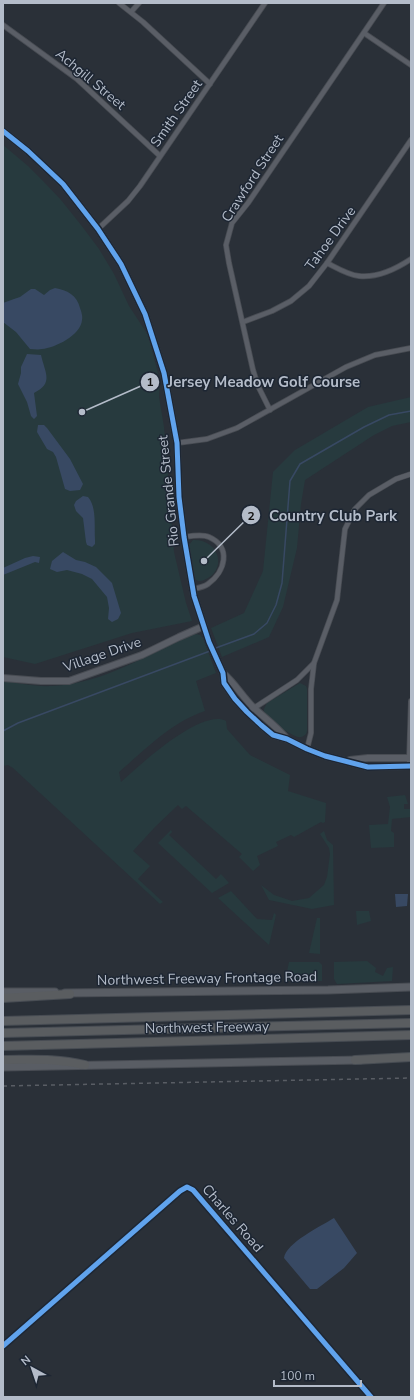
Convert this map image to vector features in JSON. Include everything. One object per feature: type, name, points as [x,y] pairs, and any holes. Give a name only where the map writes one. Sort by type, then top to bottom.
[{"type":"highway","points":[[3,998],[70,994]]},
{"type":"highway","name":"Northwest Freeway","points":[[3,1021],[411,1010]]},
{"type":"highway","points":[[3,1033],[411,1022]]},
{"type":"highway","name":"Northwest Freeway","points":[[3,1046],[411,1035]]},
{"type":"highway","points":[[355,1060],[411,1058]]},
{"type":"highway","points":[[3,1060],[52,1059],[85,1065]]},
{"type":"main road","name":"Northwest Freeway Frontage Road","points":[[3,992],[43,991],[70,994],[328,990],[411,987]]},
{"type":"main road","points":[[3,1067],[355,1060]]},
{"type":"street","points":[[120,3],[155,32],[210,84]]},
{"type":"street","points":[[131,12],[139,3]]},
{"type":"street","name":"Smith Street","points":[[98,229],[128,202],[265,3]]},
{"type":"street","name":"Crawford Street","points":[[270,410],[258,386],[253,370],[229,263],[226,245],[232,223],[248,203],[384,3]]},
{"type":"street","name":"Achgill Street","points":[[3,25],[83,83],[160,156]]},
{"type":"street","points":[[364,33],[411,65]]},
{"type":"street","name":"Rio Grande Street","points":[[3,131],[28,151],[63,184],[98,229],[121,264],[145,314],[164,373],[177,443],[184,537],[193,589],[209,642],[223,673],[224,683],[235,699],[247,712],[261,726],[273,735],[287,739],[325,756],[346,760],[368,767],[410,766]]},
{"type":"street","name":"Tahoe Drive","points":[[243,322],[272,311],[291,301],[309,286],[327,263],[411,140]]},
{"type":"street","points":[[327,263],[339,270],[359,276],[383,274],[411,259]]},
{"type":"street","points":[[177,443],[207,439],[237,428],[346,367],[376,355],[411,348]]},
{"type":"street","points":[[307,749],[311,733],[311,689],[314,663],[338,600],[345,529],[355,510],[369,495],[396,479],[411,474]]},
{"type":"street","points":[[184,537],[208,537],[218,544],[223,552],[223,566],[217,577],[206,585],[193,589]]},
{"type":"street","name":"Village Drive","points":[[3,678],[41,681],[69,681],[142,655],[204,626]]},
{"type":"street","points":[[247,712],[297,680],[314,663]]},
{"type":"street","name":"Rio Grande Street","points":[[223,673],[230,679],[254,708],[278,728],[287,739]]},
{"type":"street","points":[[410,766],[411,701]]},
{"type":"street","name":"Rio Grande Street","points":[[346,760],[368,758],[410,758]]},
{"type":"street","name":"Charles Road","points":[[3,1346],[180,1191],[187,1187],[193,1190],[372,1397]]},
{"type":"green space","points":[[3,145],[43,181],[61,200],[81,225],[99,249],[114,274],[129,306],[148,335],[160,381],[159,397],[164,427],[174,552],[186,603],[192,621],[132,633],[35,664],[3,657]]},
{"type":"green space","points":[[411,397],[411,422],[392,426],[374,435],[305,480],[297,548],[283,607],[269,637],[222,657],[211,628],[244,613],[263,571],[273,472],[295,450],[368,407]]},
{"type":"green space","points":[[193,540],[202,541],[209,545],[215,550],[218,556],[216,570],[212,576],[201,581],[197,581],[195,579],[192,569],[189,545]]},
{"type":"green space","points":[[195,634],[200,635],[203,638],[216,673],[196,681],[205,711],[181,722],[159,737],[119,772],[121,782],[156,752],[187,730],[215,719],[226,721],[227,729],[250,755],[290,775],[288,791],[326,803],[325,822],[321,822],[294,837],[291,835],[276,842],[278,846],[257,856],[260,865],[253,871],[239,857],[242,854],[186,806],[182,809],[178,805],[133,851],[150,866],[138,879],[163,902],[160,904],[13,768],[8,765],[3,766],[3,681],[52,686],[90,680],[108,674]]},
{"type":"green space","points":[[300,683],[306,686],[307,689],[307,731],[306,734],[299,737],[286,731],[271,721],[265,715],[264,709],[267,703]]},
{"type":"green space","points":[[405,795],[408,804],[404,804],[404,809],[411,809],[411,817],[392,819],[391,831],[394,833],[394,847],[371,848],[369,825],[388,824],[390,807],[387,797]]},
{"type":"green space","points":[[171,830],[172,832],[169,835],[216,879],[221,874],[229,883],[212,893],[158,843]]},
{"type":"green space","points":[[324,831],[327,840],[333,845],[334,905],[312,909],[269,900],[261,885],[274,895],[292,901],[309,898],[324,885],[327,877],[330,854],[329,848],[320,834]]},
{"type":"green space","points":[[231,891],[257,919],[272,920],[274,913],[276,915],[269,945],[218,898]]},
{"type":"green space","points":[[356,911],[369,911],[371,921],[357,925]]},
{"type":"green space","points":[[317,918],[320,918],[320,954],[309,953]]},
{"type":"green space","points":[[367,961],[376,968],[375,972],[383,976],[387,968],[393,967],[392,981],[337,984],[334,979],[334,962]]},
{"type":"green space","points":[[289,962],[319,962],[322,965],[322,981],[285,981]]},
{"type":"water","points":[[55,288],[64,290],[74,296],[77,300],[82,315],[81,326],[72,336],[54,346],[30,349],[16,332],[3,322],[3,303],[20,297],[31,289],[35,289],[44,295]]},
{"type":"water","points":[[27,354],[41,355],[46,372],[46,381],[44,385],[34,393],[37,416],[34,419],[31,416],[27,402],[18,384],[21,367]]},
{"type":"water","points":[[38,425],[44,425],[47,428],[70,459],[83,484],[80,490],[70,491],[65,489],[56,457],[53,452],[47,449],[37,432]]},
{"type":"water","points":[[83,496],[88,497],[93,506],[95,544],[92,547],[87,545],[83,518],[76,511],[74,505],[76,501]]},
{"type":"water","points":[[63,552],[76,560],[96,567],[112,583],[121,613],[118,619],[112,622],[108,619],[109,608],[107,597],[92,579],[82,574],[67,570],[57,572],[50,569],[52,561]]},
{"type":"water","points":[[33,556],[40,557],[39,563],[35,562],[3,575],[3,568]]},
{"type":"water","points":[[395,894],[408,894],[407,906],[396,907]]},
{"type":"water","points":[[334,1218],[357,1253],[344,1268],[317,1289],[310,1289],[284,1258],[286,1252],[297,1241]]},
{"type":"waterway","points":[[213,649],[254,634],[267,623],[276,605],[282,583],[290,481],[300,464],[364,427],[389,415],[411,411]]},
{"type":"waterway","points":[[3,731],[18,723],[210,651]]},
{"type":"railway","points":[[3,1086],[411,1078]]},
{"type":"cycle path","points":[[3,131],[28,151],[63,184],[98,229],[121,264],[145,314],[164,373],[177,443],[179,497],[194,596],[209,642],[223,673],[224,683],[235,699],[247,712],[273,735],[287,739],[325,756],[368,767],[411,766]]},
{"type":"cycle path","points":[[3,1346],[180,1191],[187,1187],[193,1190],[371,1397]]},
{"type":"place","name":"Jersey Meadow Golf Course","points":[[82,412]]},
{"type":"place","name":"Country Club Park","points":[[204,561]]}]
